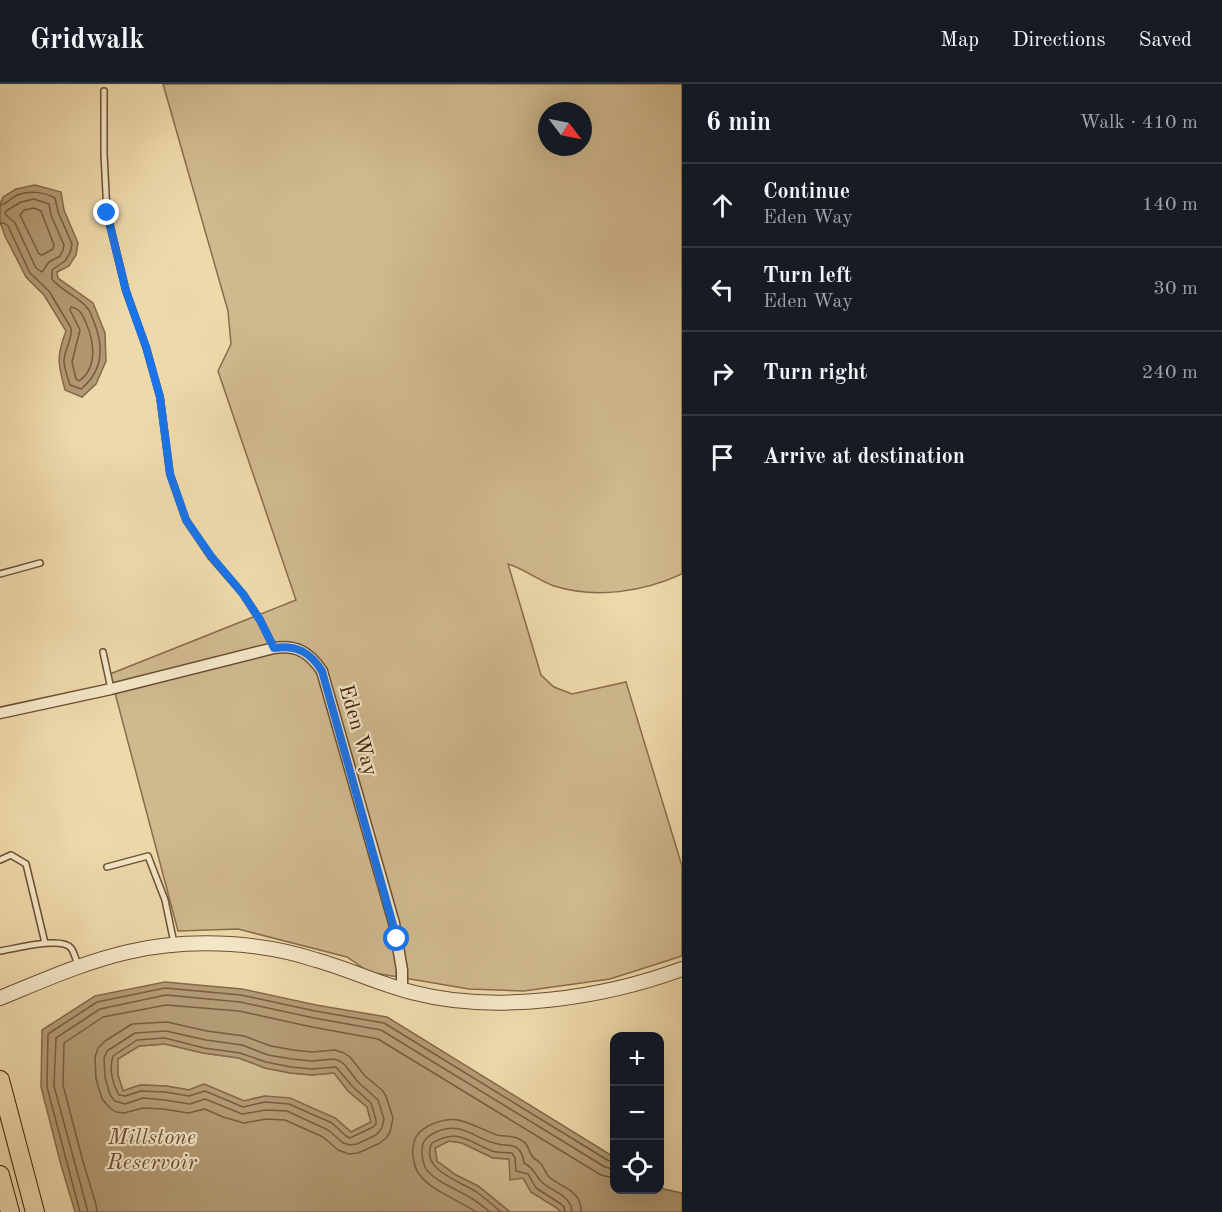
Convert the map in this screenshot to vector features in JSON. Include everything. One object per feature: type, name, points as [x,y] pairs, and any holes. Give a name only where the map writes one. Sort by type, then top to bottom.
[{"type":"highway","points":[[0,1080],[35,1212]]},
{"type":"highway","points":[[0,1175],[10,1212]]},
{"type":"street","name":"Eden Way","points":[[0,713],[111,689],[274,648],[285,646],[296,648],[307,654],[322,671],[394,923],[402,970],[402,990]]},
{"type":"street","points":[[0,998],[78,967],[130,951],[174,945],[232,944],[273,950],[315,959],[402,990],[470,1002],[529,1001],[603,992],[649,981],[682,969]]},
{"type":"lane","points":[[104,91],[107,213],[126,291],[146,347],[160,397],[170,474],[186,520],[211,556],[243,594],[274,648]]},
{"type":"lane","points":[[0,574],[40,564]]},
{"type":"lane","points":[[103,652],[111,689]]},
{"type":"lane","points":[[0,860],[11,855],[26,864],[45,944]]},
{"type":"lane","points":[[108,867],[148,856],[165,900],[174,945]]},
{"type":"lane","points":[[0,951],[59,943],[72,948],[78,967]]},
{"type":"shaded area","points":[[163,84],[682,84],[682,574],[635,589],[603,593],[554,586],[508,564],[541,675],[554,687],[572,694],[626,682],[682,866],[682,956],[610,979],[524,991],[469,989],[369,972],[347,957],[238,929],[178,931],[110,674],[296,600],[218,371],[231,344],[228,311]]},
{"type":"shaded area","points":[[165,1044],[239,1058],[265,1068],[290,1073],[312,1075],[334,1073],[348,1091],[367,1107],[371,1122],[351,1132],[335,1118],[265,1096],[244,1101],[204,1084],[189,1090],[140,1085],[123,1091],[118,1075],[117,1059],[139,1046]]},
{"type":"shaded area","points":[[449,1141],[462,1143],[493,1158],[510,1159],[531,1192],[561,1212],[510,1212],[478,1186],[456,1175],[437,1161],[435,1148]]},
{"type":"water","points":[[35,185],[61,192],[64,210],[78,243],[76,255],[69,266],[57,272],[58,278],[93,303],[105,333],[106,361],[96,384],[82,397],[65,390],[59,354],[66,331],[44,295],[26,277],[0,222],[0,204],[3,197],[16,189]]},
{"type":"water","name":"Millstone Reservoir","points":[[165,982],[242,989],[387,1017],[610,1155],[610,1194],[664,1194],[664,1189],[682,1193],[682,1212],[561,1212],[531,1192],[523,1178],[510,1180],[509,1159],[493,1158],[462,1143],[449,1141],[435,1148],[437,1161],[456,1175],[478,1186],[510,1212],[75,1212],[41,1087],[42,1030],[95,996]],"holes":[[[165,1044],[239,1058],[265,1068],[291,1073],[312,1075],[334,1073],[348,1091],[367,1107],[371,1122],[351,1132],[335,1118],[290,1098],[265,1096],[244,1101],[204,1084],[189,1090],[140,1085],[123,1091],[118,1075],[118,1059],[139,1046]]]},
{"type":"route","points":[[107,213],[126,291],[146,347],[160,397],[170,474],[186,520],[211,556],[243,594],[274,648],[285,646],[296,648],[315,661],[322,671],[397,939]]}]
